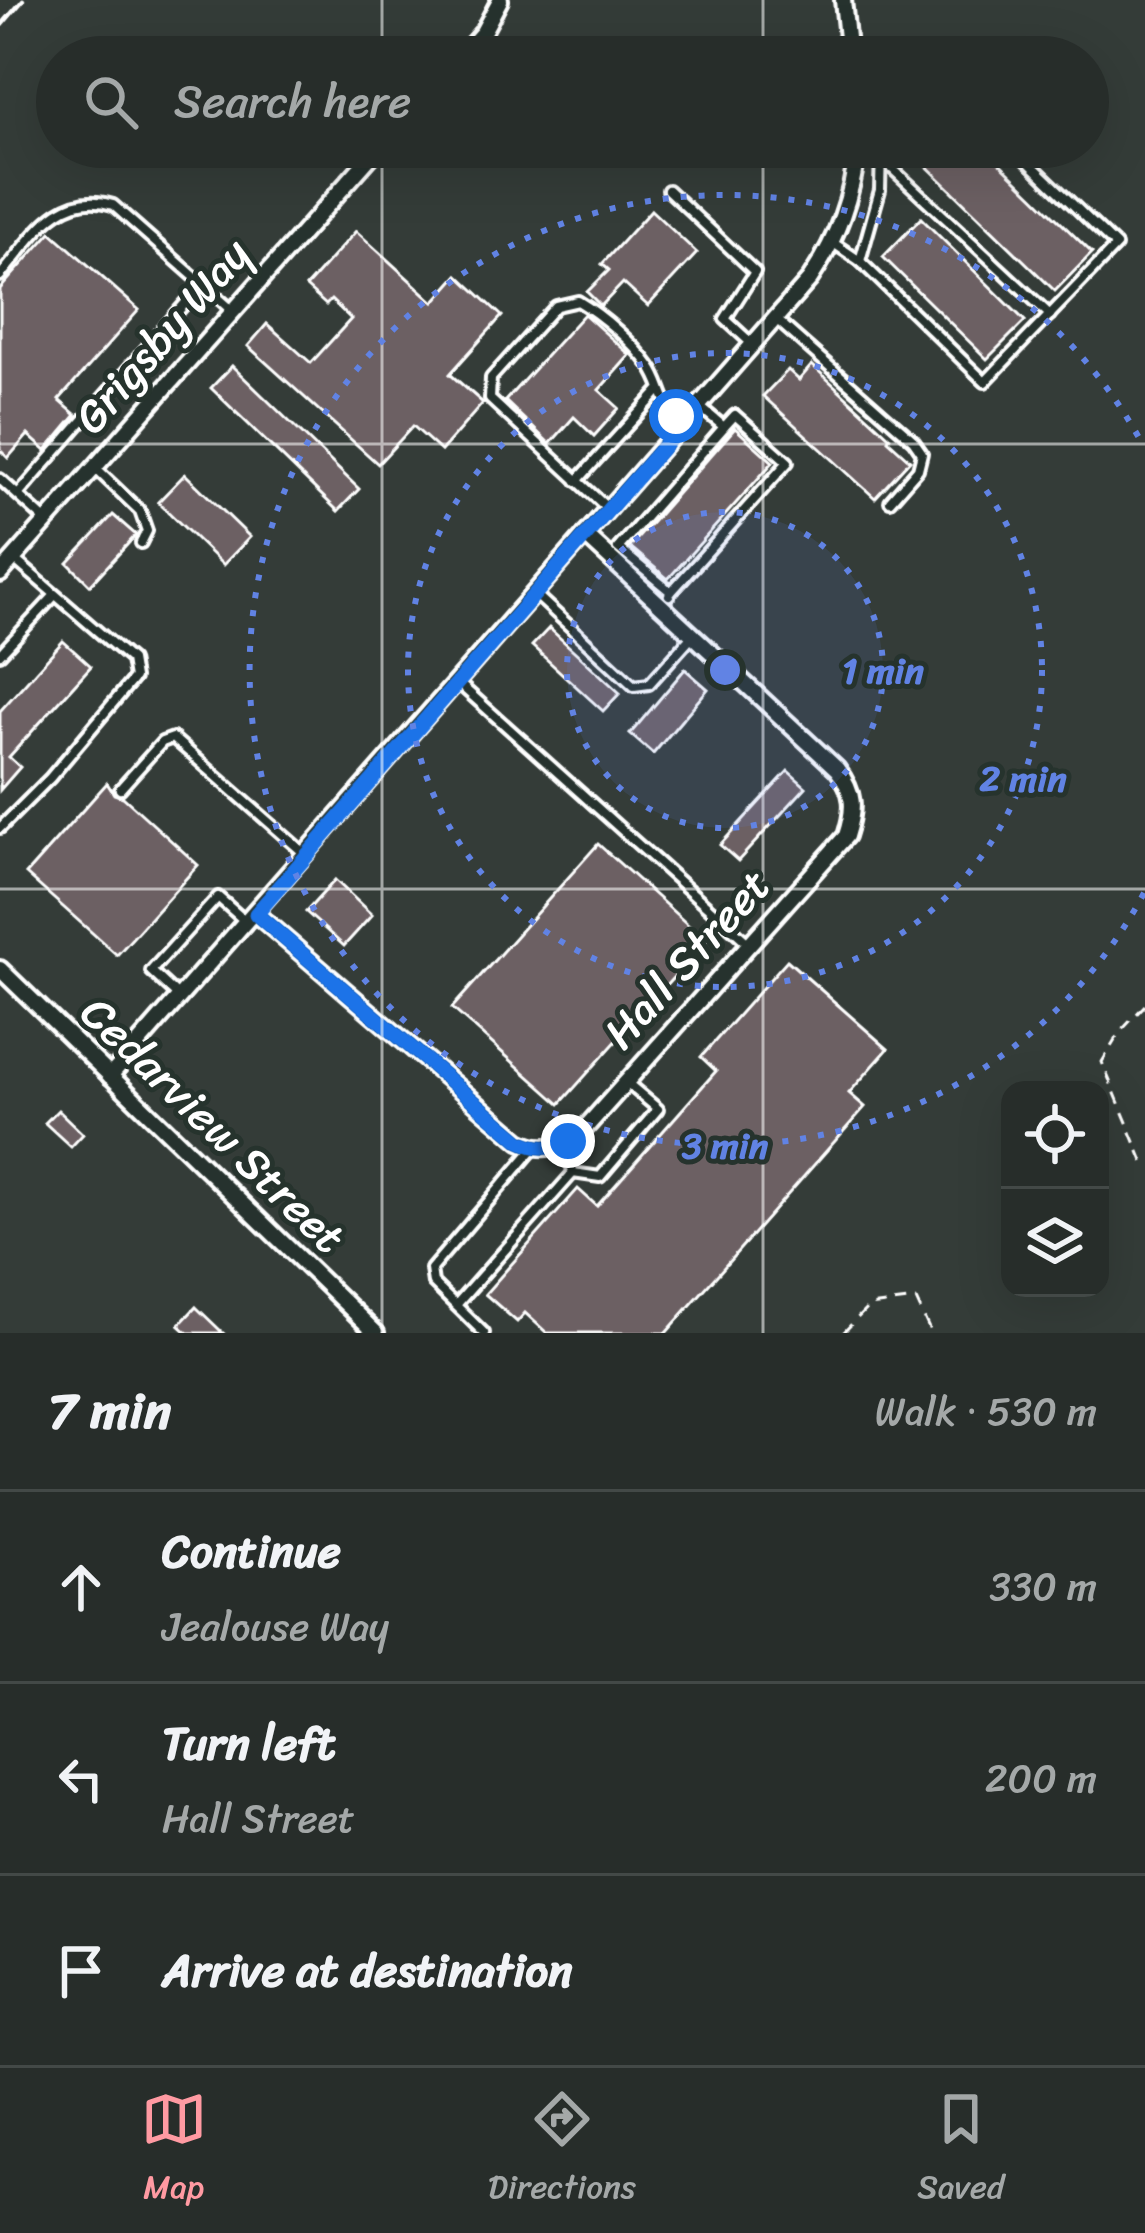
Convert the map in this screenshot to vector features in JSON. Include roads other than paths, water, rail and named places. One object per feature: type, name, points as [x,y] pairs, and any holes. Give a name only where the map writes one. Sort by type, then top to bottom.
[{"type":"street","points":[[479,36],[500,0]]},
{"type":"street","points":[[843,0],[847,36]]},
{"type":"street","name":"Grigsby Way","points":[[0,574],[360,168]]},
{"type":"street","points":[[110,1076],[810,279],[832,242],[852,190],[855,168]]},
{"type":"street","name":"Hall Street","points":[[568,1141],[579,1135],[846,836],[854,811],[851,788],[837,769],[660,605],[614,552],[585,535]]},
{"type":"street","points":[[252,918],[520,1141],[534,1148],[568,1141]]},
{"type":"street","name":"Cedarview Street","points":[[0,969],[376,1333]]},
{"type":"lane","points":[[860,261],[881,168]]},
{"type":"lane","points":[[892,168],[1050,315]]},
{"type":"lane","points":[[832,242],[860,261],[986,382],[1116,246],[1035,168]]},
{"type":"lane","points":[[668,190],[755,272],[725,319],[752,344]]},
{"type":"lane","points":[[0,277],[64,206],[94,199],[113,205],[232,310]]},
{"type":"lane","points":[[18,495],[202,284]]},
{"type":"lane","points":[[608,508],[490,399],[491,378],[556,305],[578,301],[590,308],[646,361],[659,392],[683,424]]},
{"type":"lane","points":[[775,318],[922,453],[918,470],[890,501]]},
{"type":"lane","points":[[578,481],[659,392]]},
{"type":"lane","points":[[699,406],[724,427]]},
{"type":"lane","points":[[660,605],[788,462],[736,415],[614,552],[671,592]]},
{"type":"lane","points":[[94,467],[140,511],[147,530],[141,542]]},
{"type":"lane","points":[[0,479],[46,521]]},
{"type":"lane","points":[[0,827],[50,778],[134,678],[131,660],[13,558]]},
{"type":"lane","points":[[534,593],[634,686],[649,684],[693,635]]},
{"type":"lane","points":[[0,654],[54,596]]},
{"type":"lane","points":[[457,682],[749,944]]},
{"type":"lane","points":[[120,789],[162,742],[172,738],[307,855]]},
{"type":"lane","points":[[180,998],[151,971],[218,897],[252,918]]},
{"type":"lane","points":[[573,1173],[600,1177],[658,1109],[626,1082]]},
{"type":"lane","points":[[568,1141],[573,1173]]},
{"type":"lane","points":[[484,1333],[433,1282],[431,1269],[534,1148]]},
{"type":"lane","points":[[456,1305],[573,1173]]},
{"type":"railway","points":[[0,27],[23,0]]}]
